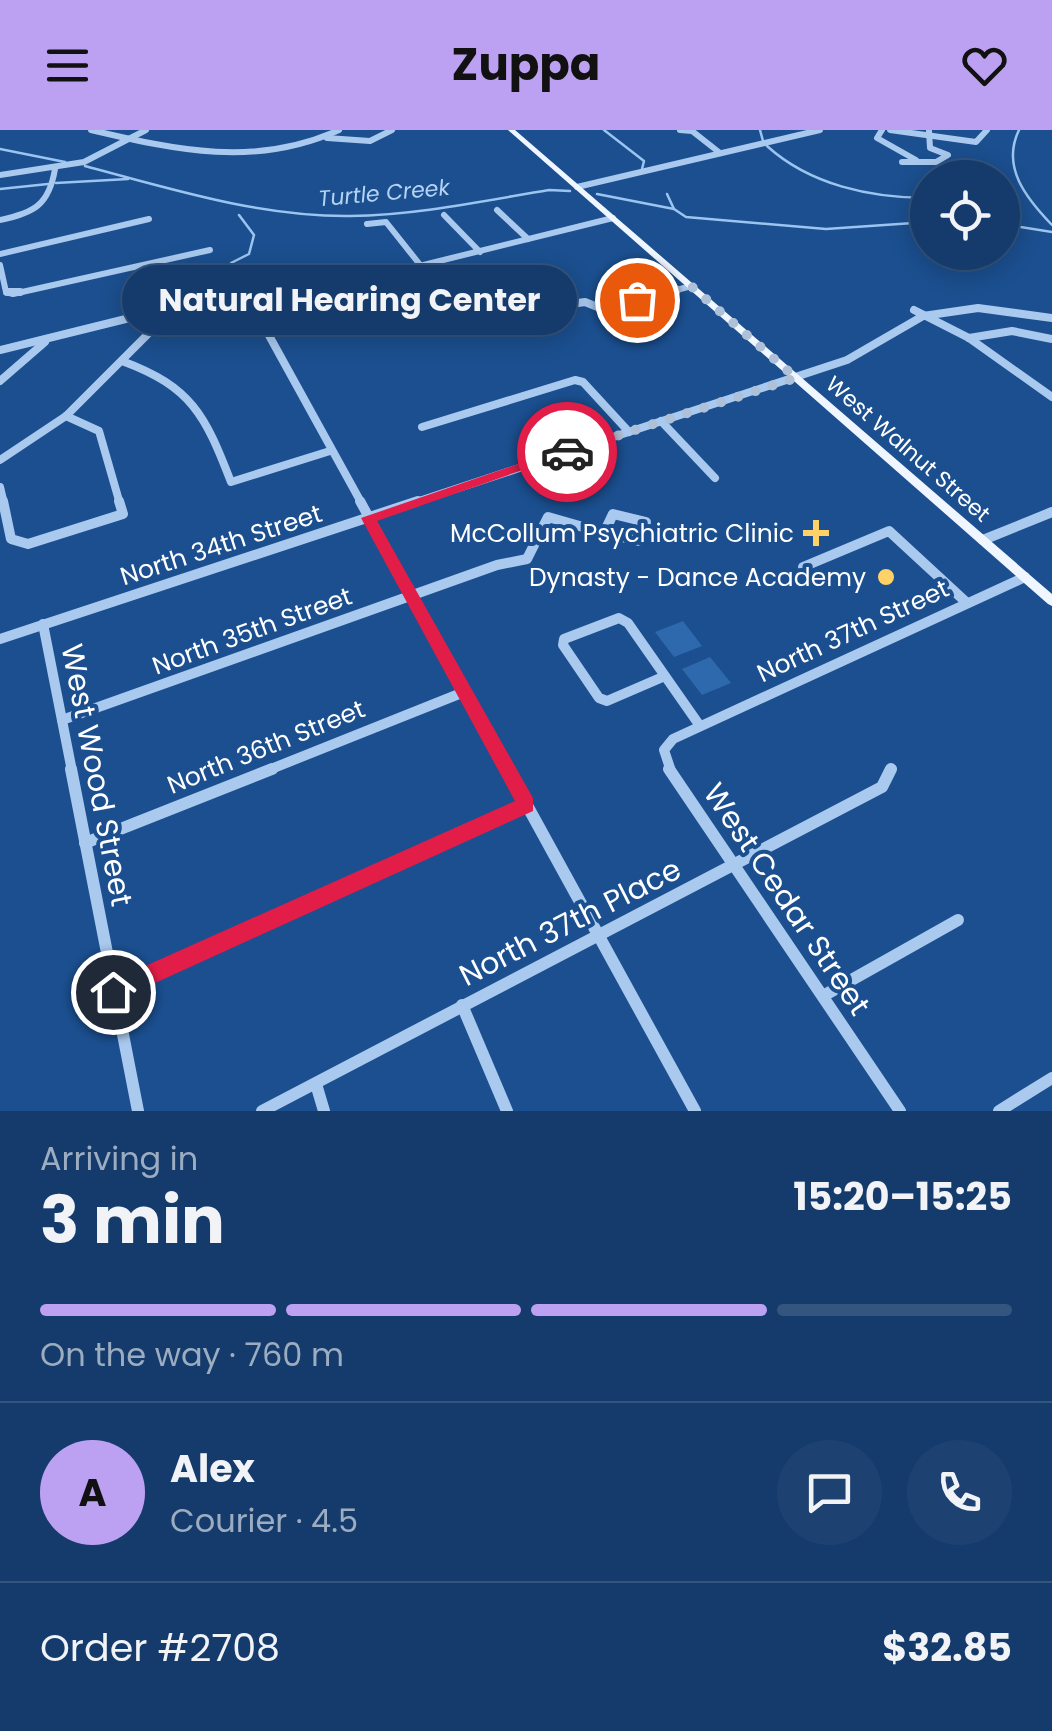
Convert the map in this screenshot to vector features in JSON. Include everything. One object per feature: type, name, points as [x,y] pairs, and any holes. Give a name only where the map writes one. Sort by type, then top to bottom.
[{"type":"main road","name":"West Walnut Street","points":[[511,130],[1052,602]]},
{"type":"street","points":[[91,130],[226,156],[277,151],[326,138],[339,130]]},
{"type":"street","points":[[0,175],[54,173],[95,158],[146,130]]},
{"type":"street","points":[[326,138],[358,142],[385,136],[392,130]]},
{"type":"street","points":[[680,130],[694,130],[723,152]]},
{"type":"street","points":[[577,187],[820,130]]},
{"type":"street","points":[[882,130],[877,138],[916,160]]},
{"type":"street","points":[[890,130],[929,132],[976,142],[987,130]]},
{"type":"street","points":[[929,132],[930,148],[948,155],[939,160]]},
{"type":"street","points":[[902,162],[910,162]]},
{"type":"street","points":[[0,220],[44,206],[54,173]]},
{"type":"street","points":[[498,210],[528,240]]},
{"type":"street","points":[[444,215],[480,252]]},
{"type":"street","points":[[0,350],[162,310],[253,307],[613,218]]},
{"type":"street","points":[[0,254],[150,219]]},
{"type":"street","points":[[367,224],[386,222],[421,266]]},
{"type":"street","points":[[0,265],[6,292],[13,294],[210,250]]},
{"type":"street","points":[[514,326],[571,304],[587,303],[605,310],[691,286]]},
{"type":"street","points":[[242,288],[695,1111]]},
{"type":"street","points":[[918,313],[978,308],[1052,318]]},
{"type":"street","points":[[0,460],[66,416],[157,326],[162,310]]},
{"type":"street","points":[[918,313],[969,338],[1052,397]]},
{"type":"street","name":"North 34th Street","points":[[0,638],[847,360],[918,313]]},
{"type":"street","points":[[969,338],[1012,332],[1052,339]]},
{"type":"street","points":[[0,381],[50,338]]},
{"type":"street","points":[[122,361],[155,372],[189,394],[231,482],[330,452]]},
{"type":"street","points":[[422,428],[576,380],[629,432]]},
{"type":"street","points":[[0,487],[11,540],[16,544],[28,544],[123,514],[100,431],[66,416]]},
{"type":"street","points":[[662,421],[715,478]]},
{"type":"street","points":[[983,540],[1052,512]]},
{"type":"street","name":"North 35th Street","points":[[62,720],[497,565],[527,559],[548,517],[604,532]]},
{"type":"street","points":[[803,568],[890,532],[967,603]]},
{"type":"street","name":"North 37th Street","points":[[700,726],[1025,577]]},
{"type":"street","points":[[665,676],[606,700],[598,698],[562,645],[564,639],[619,618],[628,623],[700,726]]},
{"type":"street","name":"West Wood Street","points":[[43,624],[138,1111]]},
{"type":"street","name":"North 36th Street","points":[[85,843],[464,692]]},
{"type":"street","name":"West Cedar Street","points":[[700,726],[673,738],[664,750],[665,762],[900,1111]]},
{"type":"street","name":"North 37th Place","points":[[262,1111],[882,787],[891,768]]},
{"type":"street","points":[[113,992],[526,804]]},
{"type":"street","points":[[822,996],[958,920]]},
{"type":"street","points":[[462,1005],[508,1111]]},
{"type":"street","points":[[999,1111],[1052,1078]]},
{"type":"street","points":[[316,1084],[324,1111]]},
{"type":"shaded area","points":[[683,621],[702,646],[674,657],[655,632]]},
{"type":"shaded area","points":[[710,657],[731,683],[702,695],[682,669]]},
{"type":"waterway","points":[[604,130],[644,161],[642,169]]},
{"type":"waterway","points":[[760,130],[763,141]]},
{"type":"waterway","points":[[1019,130],[1013,157],[1019,181],[1052,225]]},
{"type":"waterway","points":[[767,146],[822,180],[863,192],[910,197]]},
{"type":"waterway","name":"Turtle Creek","points":[[0,149],[65,162]]},
{"type":"waterway","name":"Turtle Creek","points":[[85,166],[216,200],[316,215],[400,213],[549,190],[570,191]]},
{"type":"waterway","points":[[56,183],[128,179]]},
{"type":"waterway","points":[[0,189],[48,184]]},
{"type":"waterway","name":"Turtle Creek","points":[[597,194],[674,209]]},
{"type":"waterway","points":[[667,194],[674,209]]},
{"type":"waterway","name":"Turtle Creek","points":[[674,209],[686,217],[826,229],[910,223]]},
{"type":"waterway","points":[[231,263],[249,254],[254,235],[239,215]]},
{"type":"waterway","name":"Turtle Creek","points":[[1020,227],[1052,232]]},
{"type":"waterway","points":[[135,286],[138,304]]},
{"type":"way so far","points":[[567,452],[796,378],[691,286],[637,300]]},
{"type":"place","name":"Natural Hearing Center","points":[[637,300]]},
{"type":"place","name":"McCollum Psychiatric Clinic","points":[[816,533]]},
{"type":"place","name":"Dynasty - Dance Academy","points":[[886,577]]},
{"type":"route","points":[[113,992],[526,804],[368,518],[567,452]]}]
